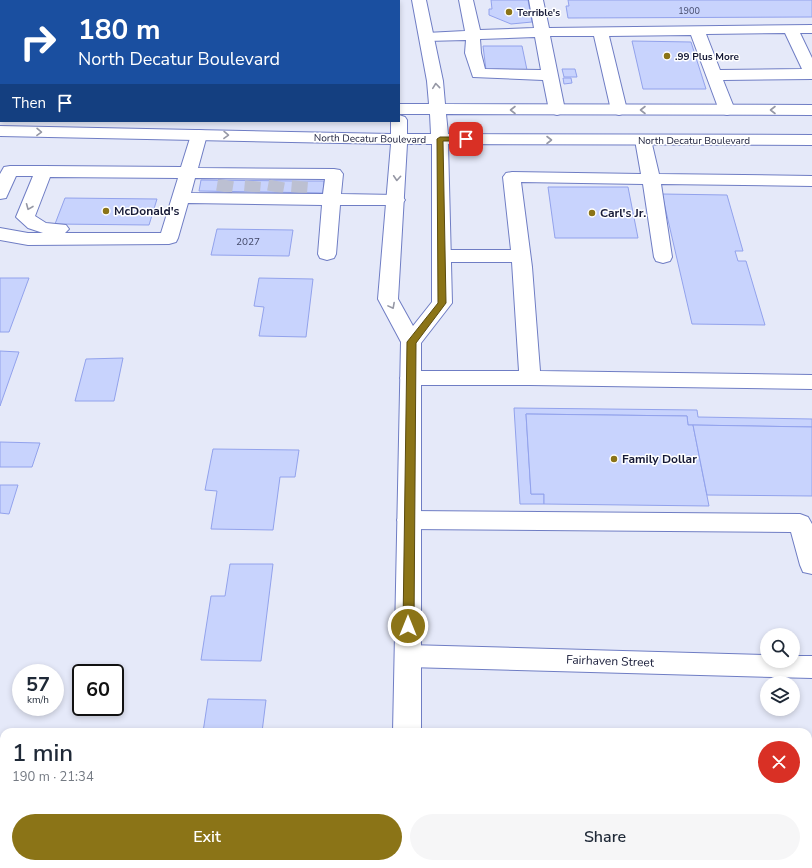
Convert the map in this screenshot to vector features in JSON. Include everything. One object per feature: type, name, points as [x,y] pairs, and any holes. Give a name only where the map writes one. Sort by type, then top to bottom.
[{"type":"main road","points":[[411,342],[442,303],[440,139],[438,110],[435,81],[419,0]]},
{"type":"main road","points":[[466,0],[474,34],[473,53],[479,74],[550,75]]},
{"type":"main road","points":[[536,0],[557,110]]},
{"type":"main road","points":[[714,75],[812,74],[790,28]]},
{"type":"main road","points":[[426,37],[542,32],[812,28]]},
{"type":"main road","points":[[697,30],[727,110]]},
{"type":"main road","points":[[600,31],[619,110]]},
{"type":"main road","points":[[400,109],[812,110]]},
{"type":"main road","points":[[399,122],[400,139],[388,299],[411,342],[407,728]]},
{"type":"main road","name":"North Decatur Boulevard","points":[[0,131],[400,139],[812,140]]},
{"type":"main road","points":[[0,234],[28,239],[169,238],[199,135]]},
{"type":"main road","points":[[642,140],[651,178],[663,257]]},
{"type":"main road","points":[[0,194],[10,171],[188,172],[225,186],[299,187],[334,174],[327,254]]},
{"type":"main road","points":[[44,171],[25,218],[36,226],[47,229],[172,230]]},
{"type":"main road","points":[[530,378],[521,256],[512,177],[812,181]]},
{"type":"main road","points":[[181,198],[225,186],[276,186],[299,187],[331,200],[396,200]]},
{"type":"main road","points":[[441,256],[521,256]]},
{"type":"main road","points":[[411,378],[812,382]]},
{"type":"main road","points":[[409,520],[800,523],[812,565]]},
{"type":"main road","name":"Fairhaven Street","points":[[408,656],[812,667]]},
{"type":"building","name":"Terrible's","points":[[491,0],[528,0],[532,22],[511,24],[489,15],[489,9],[492,9]]},
{"type":"building","points":[[568,0],[812,0],[812,17],[568,18],[566,6],[569,6]]},
{"type":"building","points":[[632,41],[691,42],[706,89],[643,89]]},
{"type":"building","points":[[483,46],[522,46],[527,70],[486,70]]},
{"type":"building","points":[[562,69],[575,69],[577,77],[564,77]]},
{"type":"building","points":[[563,78],[571,78],[572,83],[564,84]]},
{"type":"building","points":[[201,180],[324,181],[323,193],[199,191]]},
{"type":"building","name":"Carl's Jr.","points":[[548,187],[628,187],[638,238],[555,238]]},
{"type":"building","points":[[662,194],[727,195],[743,251],[735,251],[738,261],[746,261],[765,325],[692,324]]},
{"type":"building","name":"McDonald's","points":[[65,198],[157,199],[149,225],[55,224]]},
{"type":"building","points":[[217,229],[293,230],[289,256],[211,255]]},
{"type":"building","points":[[0,278],[29,278],[9,332],[0,332]]},
{"type":"building","points":[[259,278],[313,279],[306,337],[259,336],[264,307],[254,306]]},
{"type":"building","points":[[0,351],[19,352],[0,406]]},
{"type":"building","points":[[123,358],[114,401],[75,401],[86,359]]},
{"type":"building","points":[[514,408],[697,410],[698,417],[812,419],[812,427],[688,425],[687,416],[526,414],[531,494],[544,494],[544,504],[520,504]]},
{"type":"building","name":"Family Dollar","points":[[526,414],[687,416],[688,425],[693,425],[709,506],[544,504],[544,494],[531,494]]},
{"type":"building","points":[[693,425],[812,427],[812,496],[707,495]]},
{"type":"building","points":[[0,442],[40,443],[32,467],[0,467]]},
{"type":"building","points":[[213,449],[299,450],[295,477],[280,477],[273,530],[211,529],[217,491],[205,490]]},
{"type":"building","points":[[0,485],[18,485],[9,514],[0,513]]},
{"type":"building","points":[[230,564],[273,564],[261,661],[201,660],[211,596],[225,596]]},
{"type":"building","points":[[208,699],[266,700],[262,728],[204,728]]},
{"type":"tunnel","points":[[224,192],[226,180]]},
{"type":"tunnel","points":[[252,192],[253,181]]},
{"type":"tunnel","points":[[275,192],[277,181]]},
{"type":"tunnel","points":[[299,193],[300,181]]},
{"type":"place","name":"Terrible's","points":[[509,12]]},
{"type":"place","name":".99 Plus More","points":[[667,56]]},
{"type":"place","name":"McDonald's","points":[[106,211]]},
{"type":"place","name":"Carl's Jr.","points":[[592,213]]},
{"type":"place","name":"Family Dollar","points":[[614,459]]},
{"type":"route","points":[[408,626],[411,342],[442,303],[440,139],[466,139]]}]
